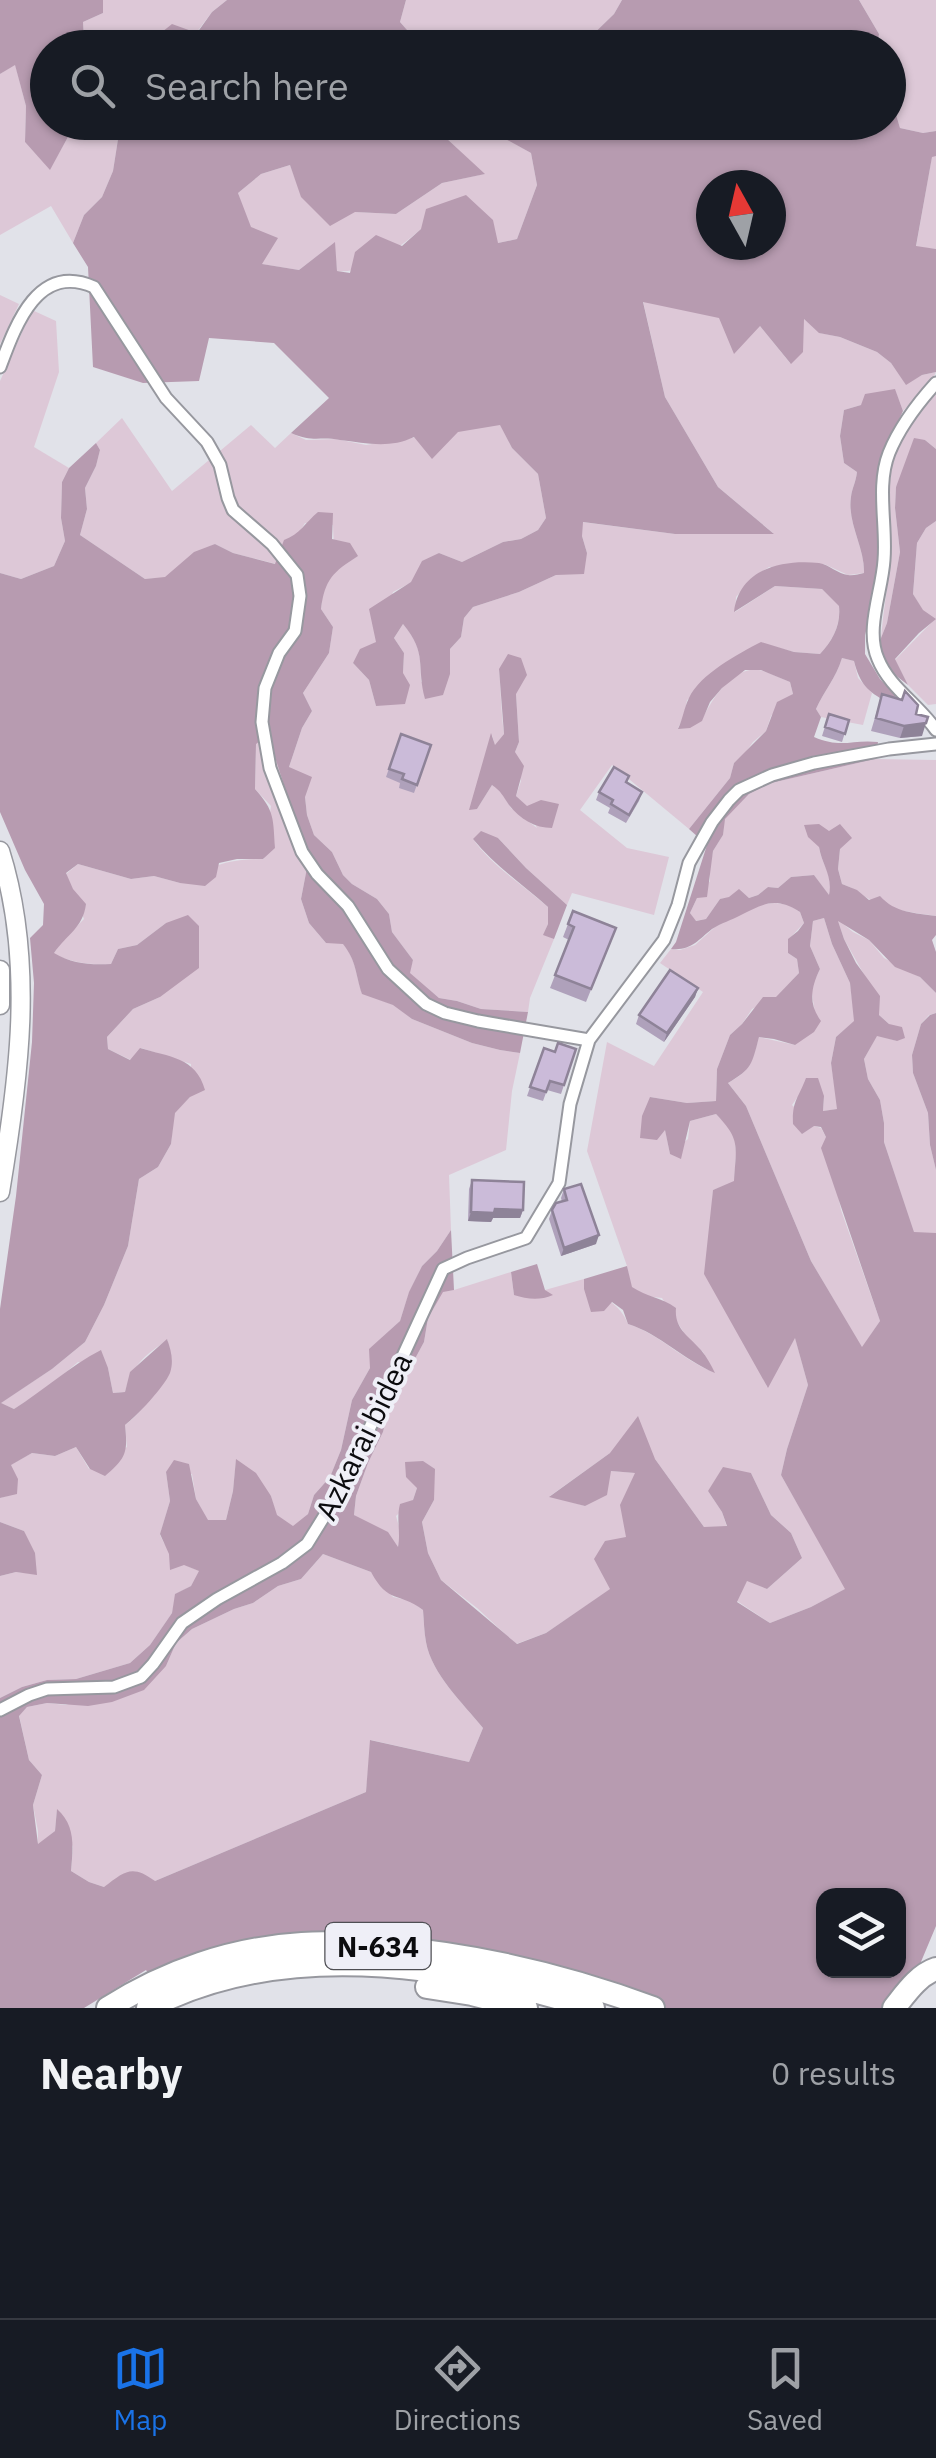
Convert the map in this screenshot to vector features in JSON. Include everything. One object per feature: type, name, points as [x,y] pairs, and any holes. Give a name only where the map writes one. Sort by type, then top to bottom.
[{"type":"highway","name":"N-634","points":[[108,2008],[171,1974],[213,1960],[268,1948],[330,1943],[463,1956],[567,1978],[653,2008]]},
{"type":"highway","name":"N-634","points":[[148,2008],[219,1979],[271,1968],[330,1963],[459,1976],[593,2008]]},
{"type":"highway","points":[[894,2008],[910,1988],[936,1969]]},
{"type":"highway","points":[[219,1979],[356,1978],[472,1994],[526,2008]]},
{"type":"main road","points":[[0,851],[15,918],[21,997],[15,1081],[0,1192]]},
{"type":"main road","points":[[0,970],[0,1005]]},
{"type":"street","points":[[0,367],[30,303],[44,288],[77,280],[94,287],[166,398],[207,442],[220,464],[233,510],[272,544],[297,576],[300,596],[295,631],[279,654],[265,688],[262,722],[270,768],[302,852],[348,906],[388,969],[426,1004],[478,1021],[590,1040]]},
{"type":"street","points":[[936,383],[914,406],[889,454],[883,478],[884,561],[873,642],[878,662],[895,686],[936,730]]},
{"type":"street","name":"Azkarai bidea","points":[[0,1710],[47,1689],[114,1687],[141,1677],[182,1623],[307,1544],[344,1486],[443,1269],[526,1238],[559,1183],[570,1104],[590,1040],[664,940],[689,862],[712,822],[740,790],[772,775],[814,763],[936,744]]},
{"type":"shaded area","points":[[0,0],[103,0],[103,13],[83,22],[83,30],[30,30],[30,140],[66,140],[50,170],[25,142],[26,106],[15,65],[0,74]]},
{"type":"shaded area","points":[[103,0],[227,0],[198,30],[83,30],[83,22],[103,13]]},
{"type":"shaded area","points":[[227,0],[406,0],[400,22],[407,30],[199,30]]},
{"type":"shaded area","points":[[406,0],[622,0],[598,30],[407,30],[400,22]]},
{"type":"shaded area","points":[[622,0],[859,0],[877,30],[598,30]]},
{"type":"shaded area","points":[[859,0],[936,0],[936,131],[906,129],[906,30],[877,30]]},
{"type":"shaded area","points":[[172,24],[189,30],[164,30]]},
{"type":"shaded area","points":[[15,64],[26,106],[25,142],[50,169],[66,140],[118,140],[113,171],[102,197],[84,215],[73,243],[51,206],[0,235],[0,74]]},
{"type":"shaded area","points":[[906,129],[936,131],[936,156],[932,157],[916,246],[936,249],[936,372],[906,385],[891,363],[877,352],[819,333],[804,319],[803,352],[791,364],[760,326],[734,354],[719,318],[643,302],[665,397],[718,487],[774,534],[675,534],[583,522],[587,553],[584,574],[556,575],[473,607],[464,618],[461,637],[450,649],[450,674],[443,695],[425,699],[419,652],[403,624],[394,638],[404,653],[403,673],[410,685],[405,704],[376,706],[369,680],[353,663],[360,649],[376,642],[369,609],[411,582],[422,561],[439,553],[462,562],[538,530],[546,518],[538,474],[512,448],[500,425],[458,432],[432,459],[414,437],[377,444],[311,439],[291,433],[329,398],[274,343],[209,338],[199,381],[143,383],[93,367],[88,267],[73,243],[84,215],[102,197],[113,171],[118,140],[448,140],[485,174],[442,183],[396,214],[355,212],[330,226],[301,197],[290,165],[261,174],[238,193],[251,227],[278,238],[262,264],[299,270],[335,242],[337,271],[350,273],[355,252],[376,235],[402,246],[421,229],[426,209],[466,195],[493,220],[498,243],[517,239],[537,185],[531,153],[508,140],[906,140]]},
{"type":"shaded area","points":[[448,140],[508,140],[531,153],[537,185],[517,239],[498,243],[421,229],[382,258],[347,271],[337,271],[334,243],[299,270],[261,264],[238,193],[261,174],[290,165],[302,197],[355,212],[396,214],[442,183],[484,174]]},
{"type":"shaded area","points":[[932,156],[936,156],[936,249],[916,247]]},
{"type":"shaded area","points":[[0,295],[19,304],[0,344]]},
{"type":"shaded area","points":[[643,301],[760,326],[790,363],[803,318],[820,333],[877,352],[906,384],[936,372],[903,411],[895,390],[844,410],[840,436],[844,463],[857,472],[850,507],[864,573],[848,575],[824,564],[769,567],[751,579],[736,597],[735,612],[775,586],[822,589],[839,605],[839,619],[820,654],[761,643],[687,700],[678,728],[701,721],[724,686],[749,670],[790,682],[793,694],[771,716],[766,731],[734,763],[730,778],[689,829],[612,765],[580,810],[627,848],[669,857],[654,915],[572,893],[567,905],[498,838],[473,839],[498,867],[548,907],[544,934],[554,939],[528,1012],[481,1009],[439,998],[409,973],[413,960],[392,932],[389,914],[377,899],[343,875],[332,852],[314,835],[305,797],[289,767],[312,711],[303,693],[329,653],[333,627],[321,609],[323,589],[335,571],[333,525],[305,523],[298,535],[285,540],[276,564],[215,544],[165,578],[145,579],[80,535],[87,509],[85,488],[100,450],[96,443],[122,418],[172,491],[251,425],[275,448],[291,433],[306,440],[336,439],[366,445],[500,424],[512,448],[538,474],[546,518],[538,530],[521,539],[503,542],[462,562],[439,553],[412,582],[393,592],[376,642],[353,663],[369,680],[376,706],[403,673],[404,653],[394,638],[403,624],[418,651],[421,682],[450,674],[450,649],[461,637],[464,618],[473,607],[556,575],[587,553],[582,522],[675,534],[773,533],[718,487],[665,397]],"holes":[[[499,669],[516,694],[519,742],[515,752],[521,781],[516,796],[527,807],[537,828],[511,808],[499,788],[492,785],[477,809],[492,735],[495,746],[504,734]]]},
{"type":"shaded area","points":[[32,310],[56,321],[59,372],[34,447],[69,468],[62,482],[65,541],[54,566],[21,579],[0,573],[0,381]]},
{"type":"shaded area","points":[[895,389],[903,411],[883,454],[877,479],[878,558],[865,635],[865,654],[896,696],[887,702],[874,694],[865,686],[854,661],[842,658],[816,709],[821,717],[814,737],[840,743],[878,742],[875,759],[771,783],[749,794],[725,819],[723,835],[713,851],[707,897],[697,898],[690,913],[696,921],[706,919],[720,899],[739,889],[749,898],[768,887],[778,888],[791,877],[814,875],[829,895],[819,847],[808,837],[804,825],[819,824],[829,831],[840,824],[852,838],[840,849],[838,869],[842,884],[869,900],[880,896],[899,909],[936,916],[936,935],[932,940],[936,952],[936,993],[920,977],[895,967],[869,940],[838,921],[856,963],[880,996],[879,1015],[889,1024],[902,1027],[905,1038],[897,1041],[877,1036],[864,1059],[868,1079],[880,1100],[884,1142],[914,1232],[936,1233],[936,1926],[910,1988],[894,2008],[649,2008],[300,1944],[154,1982],[146,1970],[84,2008],[0,2008],[0,1698],[47,1680],[76,1679],[130,1663],[150,1645],[172,1613],[175,1594],[191,1586],[199,1571],[184,1565],[170,1570],[169,1554],[160,1534],[170,1501],[166,1472],[174,1460],[189,1464],[196,1499],[208,1520],[226,1520],[236,1459],[256,1473],[271,1496],[277,1515],[293,1526],[308,1514],[314,1495],[330,1477],[341,1450],[352,1400],[370,1368],[369,1349],[400,1321],[422,1266],[451,1230],[454,1290],[443,1292],[428,1318],[424,1342],[389,1407],[383,1432],[356,1496],[354,1515],[388,1532],[398,1547],[400,1504],[413,1500],[417,1488],[406,1477],[405,1462],[423,1461],[435,1469],[434,1500],[422,1522],[428,1553],[441,1580],[517,1644],[546,1633],[610,1589],[594,1559],[605,1541],[626,1537],[620,1505],[635,1473],[611,1471],[607,1495],[585,1506],[549,1497],[610,1453],[638,1416],[655,1459],[704,1527],[727,1526],[708,1491],[723,1467],[751,1473],[771,1515],[791,1533],[802,1558],[767,1589],[747,1581],[737,1602],[770,1623],[845,1589],[781,1475],[808,1385],[795,1338],[768,1388],[704,1274],[713,1190],[734,1181],[733,1137],[716,1114],[690,1121],[681,1159],[670,1154],[665,1130],[657,1140],[640,1138],[642,1116],[650,1097],[687,1103],[716,1101],[717,1069],[730,1035],[763,997],[776,997],[799,973],[797,959],[788,953],[788,939],[804,923],[800,912],[784,904],[757,907],[715,927],[689,946],[671,949],[707,845],[689,829],[730,778],[734,763],[766,731],[777,702],[793,694],[790,682],[761,670],[745,670],[710,702],[702,721],[678,729],[694,689],[731,659],[761,642],[794,652],[820,654],[832,638],[839,606],[822,589],[775,586],[734,612],[744,586],[777,565],[819,563],[844,574],[864,573],[850,507],[857,472],[844,463],[840,436],[844,410],[861,405],[865,394]],"holes":[[[824,918],[850,983],[854,1021],[836,1037],[831,1063],[837,1109],[823,1111],[824,1096],[818,1078],[806,1078],[795,1105],[793,1124],[802,1134],[814,1126],[821,1127],[826,1137],[821,1148],[880,1321],[862,1347],[811,1261],[746,1106],[728,1083],[750,1065],[759,1037],[795,1045],[814,1032],[821,1021],[812,995],[820,969],[810,946],[813,921]],[[323,1554],[371,1572],[389,1594],[423,1610],[426,1642],[435,1666],[483,1728],[469,1762],[370,1740],[366,1792],[155,1881],[134,1871],[104,1887],[71,1871],[70,1830],[57,1809],[55,1831],[38,1844],[33,1805],[42,1775],[29,1760],[19,1716],[27,1707],[47,1703],[88,1706],[144,1690],[166,1666],[176,1643],[192,1629],[253,1603],[278,1586],[301,1579]]]},
{"type":"shaded area","points":[[936,391],[936,449],[925,440],[896,487],[900,552],[881,638],[890,559],[888,497],[893,460],[904,436]]},
{"type":"shaded area","points":[[914,438],[925,440],[936,449],[936,521],[917,543],[913,594],[923,610],[936,619],[895,659],[908,685],[890,671],[881,652],[881,638],[900,552],[896,487]]},
{"type":"shaded area","points":[[96,443],[100,450],[85,488],[87,509],[80,535],[145,579],[165,577],[194,552],[215,544],[275,564],[284,540],[318,512],[333,513],[332,539],[350,543],[358,556],[336,572],[325,590],[321,609],[333,627],[329,653],[303,693],[312,711],[289,767],[312,777],[305,797],[314,835],[332,852],[343,875],[377,899],[389,914],[392,932],[413,960],[410,973],[439,998],[481,1009],[528,1012],[520,1053],[472,1043],[362,994],[348,950],[343,944],[326,943],[309,923],[301,899],[310,852],[298,829],[268,735],[256,744],[255,789],[272,816],[275,848],[263,859],[219,863],[216,877],[205,886],[154,876],[131,879],[78,864],[66,873],[86,904],[78,925],[54,953],[68,959],[111,964],[118,949],[137,945],[166,923],[188,915],[199,926],[199,968],[160,997],[133,1009],[107,1037],[108,1049],[130,1060],[140,1048],[180,1060],[195,1071],[205,1090],[190,1097],[175,1113],[171,1144],[158,1167],[139,1179],[128,1246],[85,1342],[1,1403],[14,1409],[101,1350],[113,1393],[125,1392],[130,1372],[167,1339],[172,1356],[170,1373],[150,1401],[125,1425],[124,1454],[105,1476],[90,1469],[76,1447],[55,1456],[32,1453],[11,1465],[18,1479],[17,1494],[0,1498],[0,1309],[32,1042],[34,983],[30,938],[43,925],[44,904],[0,812],[0,573],[21,579],[54,566],[65,541],[62,482],[69,468]]},
{"type":"shaded area","points":[[936,521],[936,704],[928,705],[908,685],[895,660],[935,619],[923,611],[913,594],[917,543]]},
{"type":"shaded area","points":[[508,654],[521,658],[527,675],[516,694],[519,742],[515,752],[524,766],[516,796],[527,806],[541,800],[559,804],[552,828],[523,818],[492,785],[477,809],[469,810],[491,733],[495,745],[504,734],[499,669]]},
{"type":"shaded area","points":[[842,658],[854,661],[858,678],[872,693],[863,725],[821,717],[816,709]]},
{"type":"shaded area","points":[[269,735],[298,829],[310,852],[301,899],[309,923],[326,943],[343,943],[362,993],[472,1043],[520,1053],[506,1150],[449,1175],[451,1230],[422,1266],[400,1321],[370,1349],[370,1368],[352,1400],[341,1450],[330,1477],[314,1495],[308,1514],[293,1527],[276,1515],[271,1496],[236,1461],[226,1520],[207,1520],[196,1499],[192,1474],[166,1472],[170,1501],[160,1535],[175,1558],[200,1571],[191,1586],[176,1594],[172,1613],[150,1645],[130,1663],[76,1679],[47,1680],[0,1698],[0,1576],[16,1572],[36,1574],[24,1531],[0,1522],[0,1498],[17,1493],[10,1465],[32,1453],[55,1456],[76,1447],[89,1469],[127,1447],[125,1425],[150,1397],[168,1340],[140,1362],[125,1392],[113,1393],[108,1368],[78,1362],[14,1409],[0,1403],[85,1342],[128,1246],[139,1179],[158,1167],[171,1144],[174,1113],[190,1097],[191,1064],[141,1048],[131,1060],[108,1049],[107,1037],[133,1009],[160,997],[166,923],[137,945],[118,949],[111,964],[82,963],[53,954],[84,919],[66,874],[78,864],[131,879],[154,876],[180,883],[220,865],[264,859],[271,806],[255,789],[256,743]]},
{"type":"shaded area","points":[[875,759],[936,760],[936,916],[887,906],[842,884],[838,869],[840,849],[819,847],[829,876],[829,896],[814,875],[791,877],[778,888],[768,887],[749,898],[739,890],[720,899],[706,919],[695,921],[690,913],[710,881],[713,851],[723,835],[724,819],[749,794],[771,783]]},
{"type":"shaded area","points":[[481,831],[498,838],[567,905],[554,939],[543,935],[548,907],[473,839]]},
{"type":"shaded area","points":[[776,903],[800,912],[804,923],[788,940],[788,953],[797,959],[799,973],[776,998],[752,1009],[730,1035],[717,1069],[716,1101],[687,1103],[650,1097],[665,1129],[670,1154],[688,1139],[690,1121],[716,1114],[734,1132],[734,1182],[713,1190],[712,1209],[767,1387],[795,1337],[808,1385],[781,1475],[846,1589],[770,1623],[737,1601],[747,1580],[767,1589],[802,1558],[791,1533],[771,1515],[751,1473],[708,1491],[727,1527],[704,1527],[655,1459],[610,1453],[550,1496],[585,1506],[611,1471],[636,1473],[626,1538],[611,1589],[546,1633],[516,1644],[441,1580],[428,1553],[422,1522],[434,1500],[417,1488],[413,1500],[396,1516],[401,1534],[398,1548],[354,1515],[356,1496],[383,1432],[389,1407],[424,1342],[428,1318],[443,1291],[511,1272],[514,1295],[584,1279],[584,1289],[616,1306],[628,1324],[714,1372],[662,1298],[645,1296],[631,1287],[587,1151],[607,1042],[654,1066],[703,992],[660,963],[671,949],[695,945],[715,927],[760,904]]},
{"type":"shaded area","points":[[824,918],[850,983],[855,1021],[836,1037],[831,1063],[838,1109],[823,1111],[824,1096],[799,1095],[792,1105],[821,1128],[826,1137],[841,1210],[880,1321],[862,1348],[811,1261],[746,1106],[728,1083],[750,1064],[759,1037],[795,1045],[815,1013],[811,987],[820,969],[810,946],[813,921]]},
{"type":"shaded area","points":[[837,919],[869,940],[884,958],[920,977],[936,993],[936,1013],[921,1024],[912,1055],[913,1073],[928,1113],[936,1170],[936,1233],[914,1233],[884,1142],[880,1100],[868,1079],[864,1059],[877,1035],[897,1041],[889,1024],[879,1015]]},
{"type":"shaded area","points":[[936,1013],[936,1170],[928,1113],[913,1073],[912,1055],[921,1024]]},
{"type":"shaded area","points":[[537,1264],[545,1290],[553,1295],[533,1299],[514,1295],[511,1272]]},
{"type":"shaded area","points":[[627,1266],[632,1287],[676,1308],[680,1327],[715,1373],[628,1324],[623,1310],[612,1302],[604,1311],[591,1312],[584,1279]]},
{"type":"shaded area","points":[[0,1522],[24,1531],[35,1553],[37,1575],[16,1572],[0,1576]]},
{"type":"shaded area","points":[[323,1554],[371,1572],[393,1597],[411,1601],[423,1610],[426,1642],[435,1666],[483,1728],[469,1762],[371,1740],[366,1792],[155,1881],[104,1887],[71,1871],[73,1847],[57,1810],[55,1831],[38,1845],[33,1805],[42,1775],[29,1760],[19,1715],[27,1707],[66,1705],[166,1666],[176,1643],[192,1629],[253,1603],[278,1586],[301,1579]]},
{"type":"building","points":[[905,691],[918,705],[916,714],[928,717],[926,723],[904,726],[876,718],[882,694],[902,700]]},
{"type":"building","points":[[829,714],[849,720],[845,734],[825,727]]},
{"type":"building","points":[[401,734],[431,745],[417,785],[402,779],[404,774],[389,769]]},
{"type":"building","points":[[614,767],[629,776],[626,782],[642,792],[629,815],[599,792]]},
{"type":"building","points":[[573,911],[616,928],[591,989],[555,975],[574,927],[568,924]]},
{"type":"building","points":[[670,970],[698,988],[667,1033],[639,1015]]},
{"type":"building","points":[[558,1043],[576,1049],[564,1085],[550,1081],[546,1092],[530,1087],[544,1048],[555,1052]]},
{"type":"building","points":[[472,1180],[524,1182],[523,1210],[471,1212]]},
{"type":"building","points":[[581,1184],[599,1235],[564,1248],[552,1210],[556,1203],[567,1200],[564,1189]]}]
